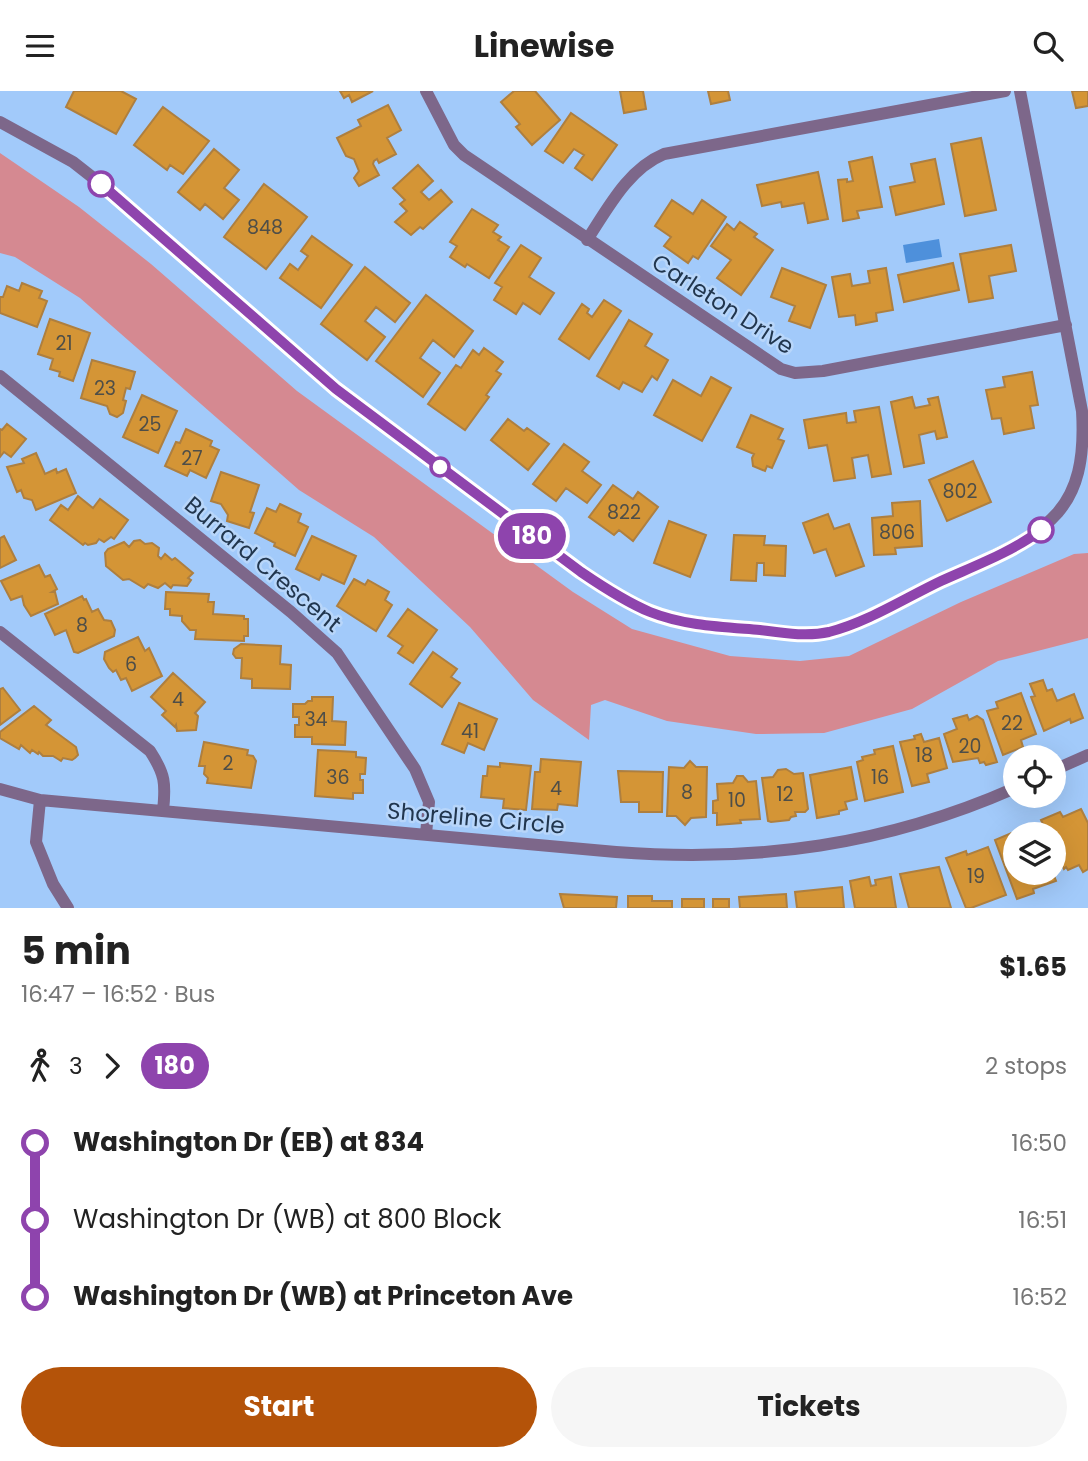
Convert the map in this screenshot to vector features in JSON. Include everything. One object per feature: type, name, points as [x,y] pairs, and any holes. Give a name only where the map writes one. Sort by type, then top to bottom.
[{"type":"street","name":"Carleton Drive","points":[[426,91],[454,145],[464,155],[772,364],[795,373],[823,372],[1066,325]]},
{"type":"street","points":[[587,240],[631,177],[641,167],[664,154],[1005,91]]},
{"type":"street","points":[[0,122],[73,162],[140,217],[336,389],[612,593],[652,612],[684,622],[804,635],[826,633],[855,622],[1028,540],[1054,517],[1068,498],[1081,467],[1084,431],[1082,411],[1020,91]]},
{"type":"street","name":"Burrard Crescent","points":[[0,376],[291,612],[337,653],[419,777],[429,802],[426,834]]},
{"type":"street","points":[[0,632],[150,751],[162,770],[165,782],[163,811]]},
{"type":"street","points":[[1066,765],[1088,755]]},
{"type":"street","name":"Shoreline Circle","points":[[0,789],[40,800],[659,855],[763,853],[834,844],[886,834],[961,810],[1003,792]]},
{"type":"street","points":[[40,800],[36,842],[53,884],[68,908]]},
{"type":"shaded area","points":[[0,153],[79,207],[151,264],[297,391],[573,592],[632,629],[730,656],[800,661],[849,656],[961,602],[1074,554],[1088,553],[1088,638],[998,661],[912,709],[824,733],[756,734],[667,721],[605,700],[591,705],[589,740],[533,700],[470,627],[374,537],[299,490],[80,298],[15,257],[0,253]]},
{"type":"water","points":[[939,239],[942,257],[906,263],[903,245]]},
{"type":"building","points":[[74,91],[121,91],[136,99],[116,134],[66,107]]},
{"type":"building","points":[[340,91],[373,91],[352,102],[349,95],[344,98]]},
{"type":"building","points":[[514,91],[535,91],[560,120],[532,145],[516,127],[520,124],[501,102]]},
{"type":"building","points":[[620,91],[643,91],[646,109],[624,113]]},
{"type":"building","points":[[708,91],[728,91],[730,100],[711,104]]},
{"type":"building","points":[[1072,91],[1088,91],[1088,106],[1076,108]]},
{"type":"building","points":[[388,105],[401,130],[387,138],[396,154],[379,163],[377,159],[374,161],[379,175],[359,186],[354,178],[359,171],[354,159],[346,156],[337,138],[361,126],[358,120]]},
{"type":"building","points":[[163,107],[209,141],[183,174],[170,165],[167,170],[134,145]]},
{"type":"building","points":[[571,113],[617,145],[592,180],[575,168],[584,155],[574,149],[563,163],[545,151]]},
{"type":"building","points":[[981,138],[996,210],[965,216],[951,144]]},
{"type":"building","points":[[214,149],[239,170],[224,188],[239,200],[223,219],[205,204],[200,210],[178,192]]},
{"type":"building","points":[[872,157],[882,207],[857,211],[859,218],[843,221],[838,180],[853,181],[849,162]]},
{"type":"building","points":[[935,159],[944,204],[896,215],[890,187],[915,182],[911,164]]},
{"type":"building","points":[[418,165],[433,181],[421,192],[429,200],[441,190],[452,202],[423,229],[420,227],[411,235],[395,222],[407,211],[400,204],[405,200],[393,188]]},
{"type":"building","points":[[818,172],[828,219],[808,223],[804,203],[782,207],[781,202],[762,206],[757,185]]},
{"type":"building","points":[[264,184],[307,217],[266,269],[224,237]]},
{"type":"building","points":[[672,200],[693,214],[702,200],[726,217],[698,259],[693,256],[688,263],[664,246],[671,237],[655,226]]},
{"type":"building","points":[[472,209],[498,225],[493,232],[501,237],[498,240],[509,247],[489,278],[450,257],[457,246],[450,242]]},
{"type":"building","points":[[740,222],[757,234],[754,237],[773,250],[741,295],[717,278],[731,260],[711,246],[727,224],[734,230]]},
{"type":"building","points":[[312,236],[352,265],[321,308],[280,278],[290,264],[298,270],[308,256],[301,251]]},
{"type":"building","points":[[521,245],[541,258],[529,277],[554,293],[540,314],[523,303],[516,314],[494,300],[502,287],[495,283]]},
{"type":"building","points":[[1011,245],[1016,271],[989,276],[993,298],[969,302],[960,254]]},
{"type":"building","points":[[953,263],[959,290],[904,302],[898,275]]},
{"type":"building","points":[[365,267],[410,303],[395,322],[376,307],[365,321],[385,337],[367,360],[321,324]]},
{"type":"building","points":[[782,268],[826,285],[810,328],[789,321],[795,306],[771,297]]},
{"type":"building","points":[[886,268],[893,310],[876,313],[877,321],[856,325],[855,315],[839,317],[832,277],[850,274],[852,286],[870,283],[868,271]]},
{"type":"building","points":[[22,283],[42,291],[39,298],[47,301],[37,327],[0,313],[0,297],[3,297],[7,286],[19,291]]},
{"type":"building","points":[[426,295],[473,331],[454,357],[433,340],[420,358],[440,373],[423,397],[376,361]]},
{"type":"building","points":[[604,300],[621,311],[589,359],[559,339],[582,304],[589,309],[587,313],[592,317]]},
{"type":"building","points":[[50,319],[90,333],[73,381],[50,369],[53,359],[38,354]]},
{"type":"building","points":[[629,320],[652,334],[645,346],[668,360],[657,380],[652,376],[642,392],[623,382],[619,389],[597,376]]},
{"type":"building","points":[[484,348],[503,362],[496,371],[501,374],[486,395],[489,397],[465,430],[428,404],[456,365],[461,368],[473,350],[479,355]]},
{"type":"building","points":[[92,360],[135,372],[130,389],[126,388],[123,413],[117,417],[110,414],[107,406],[81,398]]},
{"type":"building","points":[[1032,372],[1038,405],[1030,406],[1034,428],[1004,434],[1001,418],[992,419],[986,390],[1005,387],[1003,377]]},
{"type":"building","points":[[711,377],[731,388],[702,441],[654,415],[673,380],[701,396]]},
{"type":"building","points":[[142,395],[177,411],[158,453],[123,437]]},
{"type":"building","points":[[912,397],[915,408],[930,405],[928,399],[938,397],[947,437],[937,439],[935,431],[919,435],[924,463],[904,467],[891,402]]},
{"type":"building","points":[[879,407],[891,474],[872,477],[868,455],[852,458],[855,478],[834,481],[827,445],[809,448],[804,420],[846,413],[847,423],[856,422],[854,411]]},
{"type":"building","points":[[751,415],[783,429],[778,439],[784,441],[772,468],[767,466],[765,471],[753,466],[754,454],[737,447]]},
{"type":"building","points":[[508,419],[524,431],[527,428],[549,444],[528,470],[491,440]]},
{"type":"building","points":[[7,424],[26,439],[11,457],[4,452],[0,457],[0,429]]},
{"type":"building","points":[[186,429],[212,441],[210,446],[219,450],[206,478],[190,470],[187,476],[165,466],[176,442],[180,443]]},
{"type":"building","points":[[564,444],[589,462],[582,471],[601,485],[587,503],[566,488],[556,501],[533,484]]},
{"type":"building","points":[[36,453],[45,474],[56,469],[57,473],[66,469],[76,493],[36,510],[32,500],[24,498],[21,490],[17,492],[7,467],[24,463],[22,459]]},
{"type":"building","points":[[973,461],[991,502],[947,521],[929,480]]},
{"type":"building","points":[[221,472],[259,485],[250,512],[254,513],[249,528],[227,521],[228,515],[221,504],[211,501]]},
{"type":"building","points":[[613,485],[633,499],[638,492],[658,507],[633,541],[619,530],[614,535],[589,517]]},
{"type":"building","points":[[78,496],[93,508],[100,499],[128,520],[114,539],[111,537],[104,542],[99,539],[96,543],[83,545],[50,520],[61,505],[68,510]]},
{"type":"building","points":[[920,501],[922,546],[895,548],[896,554],[874,555],[872,518],[893,516],[892,503]]},
{"type":"building","points":[[280,504],[301,514],[298,522],[308,527],[295,556],[255,533],[267,508],[276,512]]},
{"type":"building","points":[[828,514],[834,529],[849,524],[864,566],[836,576],[826,549],[814,553],[803,523]]},
{"type":"building","points":[[669,521],[706,535],[690,577],[654,563]]},
{"type":"building","points":[[734,535],[765,536],[764,545],[786,546],[785,576],[764,575],[764,563],[757,563],[756,581],[731,580]]},
{"type":"building","points":[[4,536],[16,560],[0,568],[0,538]]},
{"type":"building","points":[[312,536],[356,556],[344,584],[322,574],[319,580],[296,569]]},
{"type":"building","points":[[140,540],[159,548],[158,556],[161,559],[165,554],[172,560],[175,558],[193,573],[188,578],[191,580],[187,586],[173,585],[171,588],[165,583],[158,588],[148,584],[144,588],[129,579],[123,580],[106,566],[105,553],[108,549],[124,542],[129,547],[134,541]]},
{"type":"building","points":[[39,565],[45,577],[50,575],[57,589],[52,592],[55,592],[58,604],[31,616],[22,596],[11,600],[1,581]]},
{"type":"building","points":[[354,579],[365,585],[368,580],[389,592],[385,600],[392,605],[376,631],[337,606]]},
{"type":"building","points":[[166,592],[209,594],[208,602],[214,602],[213,614],[244,616],[244,619],[248,619],[248,636],[244,636],[244,641],[195,639],[196,630],[190,630],[182,621],[182,616],[170,615],[170,609],[165,609]]},
{"type":"building","points":[[82,596],[92,612],[98,609],[104,620],[111,621],[115,630],[114,636],[78,653],[74,652],[66,630],[55,635],[45,614]]},
{"type":"building","points":[[408,609],[437,630],[413,663],[398,653],[403,646],[388,636]]},
{"type":"building","points":[[138,637],[145,651],[149,648],[162,676],[132,691],[126,678],[121,680],[116,670],[113,672],[104,659],[105,652]]},
{"type":"building","points":[[241,644],[281,646],[280,664],[291,665],[290,689],[252,688],[252,679],[241,678],[242,658],[236,658],[233,654],[234,649]]},
{"type":"building","points":[[433,652],[457,669],[451,677],[460,683],[442,707],[410,684]]},
{"type":"building","points":[[173,673],[205,702],[195,713],[198,716],[196,730],[177,731],[176,725],[175,727],[162,715],[166,711],[151,697]]},
{"type":"building","points":[[1043,680],[1047,691],[1052,689],[1057,701],[1074,694],[1083,718],[1071,723],[1070,719],[1044,731],[1031,697],[1035,696],[1030,684]]},
{"type":"building","points":[[3,688],[20,710],[0,725],[0,689]]},
{"type":"building","points":[[1021,693],[1036,734],[1021,740],[1022,745],[1003,745],[1003,755],[987,711],[998,708],[996,702]]},
{"type":"building","points":[[312,697],[333,697],[332,721],[346,722],[345,745],[312,744],[312,737],[295,737],[295,725],[299,725],[299,717],[293,717],[293,704],[305,704],[312,701]]},
{"type":"building","points":[[459,703],[497,719],[484,750],[468,743],[464,753],[442,744]]},
{"type":"building","points":[[34,706],[51,720],[46,725],[76,747],[78,755],[75,758],[63,758],[61,761],[32,750],[30,753],[21,745],[19,749],[0,738],[0,732]]},
{"type":"building","points":[[967,715],[969,720],[977,716],[983,720],[997,762],[986,765],[984,762],[980,763],[978,758],[953,762],[944,734],[957,729],[953,719]]},
{"type":"building","points":[[921,734],[924,742],[939,738],[947,768],[927,774],[929,782],[912,786],[900,742],[915,739],[914,736]]},
{"type":"building","points":[[204,742],[248,750],[247,755],[253,756],[256,761],[251,788],[207,783],[205,766],[199,766]]},
{"type":"building","points":[[893,746],[903,792],[865,801],[857,762],[863,760],[862,757],[875,754],[874,750]]},
{"type":"building","points":[[318,750],[356,752],[356,757],[366,758],[365,774],[360,774],[363,793],[353,793],[353,799],[315,796]]},
{"type":"building","points":[[541,759],[581,762],[577,806],[558,804],[557,810],[532,809],[535,772],[540,772]]},
{"type":"building","points":[[690,761],[696,767],[707,767],[706,817],[691,818],[685,825],[676,816],[667,816],[669,767],[684,768]]},
{"type":"building","points":[[500,763],[531,766],[526,810],[503,808],[504,799],[481,797],[483,776],[487,776],[488,766],[500,767]]},
{"type":"building","points":[[851,767],[857,799],[845,802],[847,809],[839,811],[839,814],[817,818],[810,775]]},
{"type":"building","points":[[786,769],[794,774],[803,773],[808,809],[805,812],[795,812],[796,816],[789,820],[771,822],[768,821],[762,778],[773,777],[778,770]]},
{"type":"building","points":[[618,771],[663,772],[662,812],[639,812],[639,802],[621,802]]},
{"type":"building","points":[[737,776],[743,776],[748,782],[756,781],[760,819],[717,825],[713,801],[718,800],[717,784],[733,783]]},
{"type":"building","points":[[1081,809],[1088,823],[1088,869],[1083,872],[1079,865],[1068,870],[1066,867],[1066,822],[1041,820],[1060,812],[1063,817]]},
{"type":"building","points":[[1003,837],[1003,861],[995,840]]},
{"type":"building","points":[[988,847],[1006,895],[966,908],[946,858],[966,851],[967,855]]},
{"type":"building","points":[[939,867],[951,908],[909,908],[900,874]]},
{"type":"building","points":[[869,877],[871,886],[876,885],[875,880],[891,877],[896,908],[855,908],[850,881]]},
{"type":"building","points":[[1012,885],[1044,885],[1033,889],[1034,893],[1017,899]]},
{"type":"building","points":[[842,887],[844,908],[797,908],[795,892]]},
{"type":"building","points":[[560,894],[617,897],[616,908],[564,908]]},
{"type":"building","points":[[786,894],[787,908],[740,908],[739,897]]},
{"type":"building","points":[[628,896],[652,896],[652,901],[672,901],[672,908],[628,908]]},
{"type":"building","points":[[682,899],[704,899],[704,908],[682,908]]},
{"type":"building","points":[[713,899],[729,899],[729,908],[713,908]]},
{"type":"bus line","name":"180","points":[[101,184],[336,389],[581,572],[612,593],[652,612],[684,622],[725,627],[804,635],[826,633],[855,622],[1028,540],[1041,530]]}]
